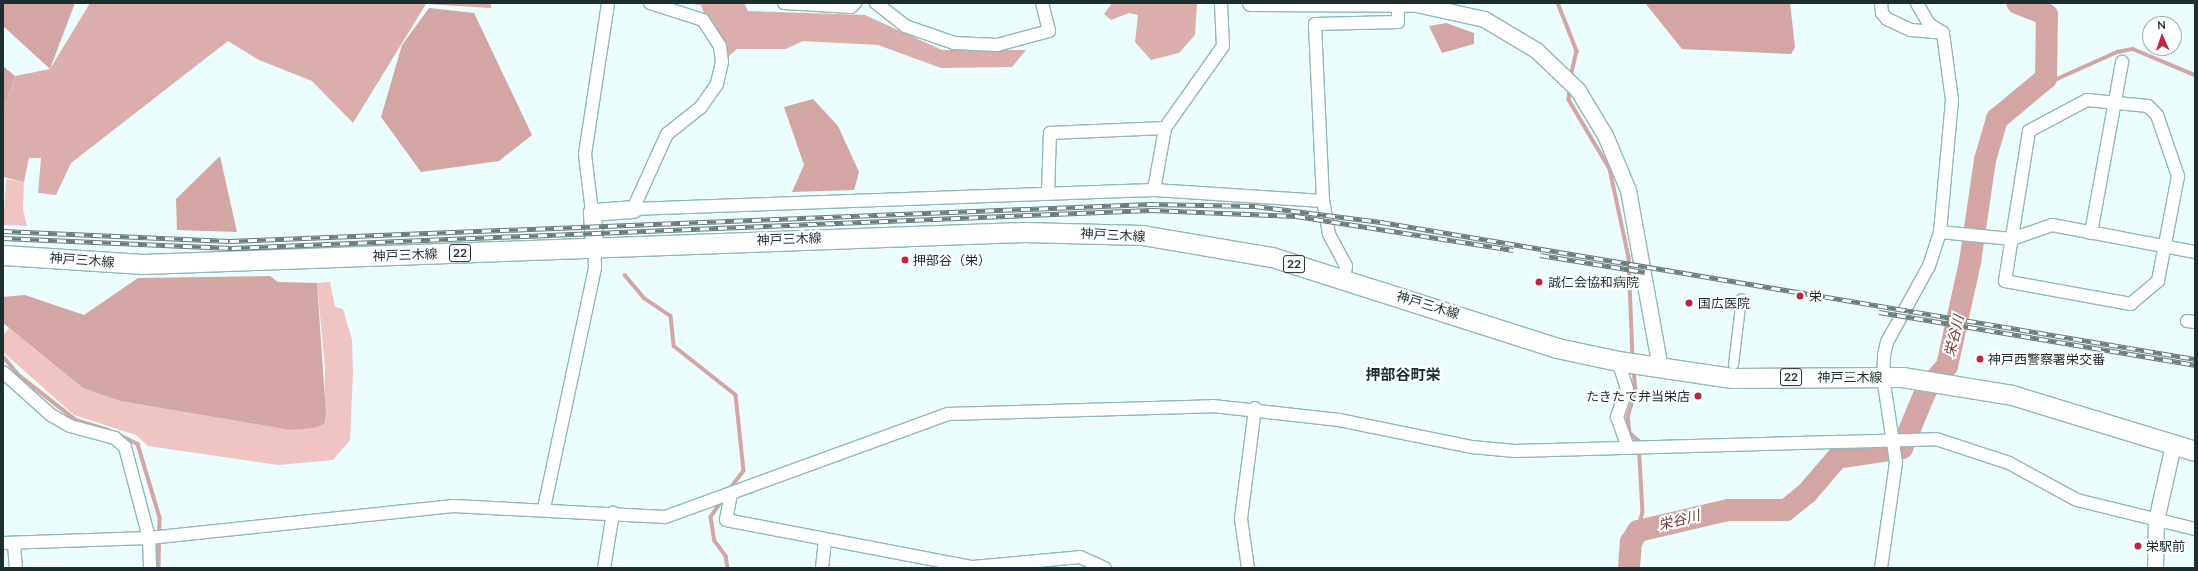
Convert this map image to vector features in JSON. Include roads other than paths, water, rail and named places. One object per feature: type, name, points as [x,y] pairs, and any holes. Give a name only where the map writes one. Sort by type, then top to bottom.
[{"type":"main road","points":[[594,245],[592,212],[633,209]]},
{"type":"main road","name":"神戸三木線","points":[[3,255],[143,264],[594,245],[1023,232],[1142,235],[1272,257],[1557,348],[1627,363],[1732,378],[1883,377],[1931,382],[2012,395],[2195,451]]},
{"type":"street","points":[[592,212],[585,154],[608,3]]},
{"type":"street","points":[[650,3],[703,20],[720,46],[722,62],[717,84],[701,107],[667,134],[633,209],[1154,190],[1323,201]]},
{"type":"street","points":[[784,3],[851,7],[855,3]]},
{"type":"street","points":[[876,3],[905,26],[954,43],[997,45],[1049,31],[1042,3]]},
{"type":"street","points":[[1154,190],[1165,128],[1223,46],[1221,3]]},
{"type":"street","points":[[1250,3],[1416,4],[1484,19],[1536,50],[1578,89],[1605,135],[1628,190],[1660,368]]},
{"type":"street","points":[[1881,3],[1882,13],[1887,19],[1911,30],[1943,34]]},
{"type":"street","points":[[1881,568],[1893,445],[1883,377],[1887,342],[1930,266],[1940,232],[1952,100],[1943,34],[1929,24],[1917,3]]},
{"type":"street","points":[[1344,279],[1346,266],[1329,234],[1323,201],[1315,24],[1398,22],[1398,4]]},
{"type":"street","points":[[2091,233],[2122,62]]},
{"type":"street","points":[[2087,100],[2148,106],[2157,115],[2178,176],[2166,247],[2158,281],[2131,304],[2004,281],[2012,240],[2029,131],[2087,100]]},
{"type":"street","points":[[1048,193],[1050,133],[1165,128]]},
{"type":"street","points":[[1940,232],[2012,240],[2052,225],[2195,252]]},
{"type":"street","points":[[544,508],[595,268],[594,245]]},
{"type":"street","points":[[1733,364],[1741,298]]},
{"type":"street","points":[[1627,363],[1627,389],[1617,417],[1632,447]]},
{"type":"street","points":[[3,372],[64,422],[115,438],[125,447],[149,538],[150,568]]},
{"type":"street","points":[[1248,568],[1241,519],[1255,408]]},
{"type":"street","points":[[16,568],[9,544],[149,538],[452,506],[544,508],[665,517],[948,414],[1255,408],[1392,428],[1472,447],[1515,450],[1649,446],[1893,445],[1913,438],[1949,442],[2001,460],[2077,500],[2195,529]]},
{"type":"street","points":[[2155,568],[2156,520],[2173,445]]},
{"type":"street","points":[[731,494],[726,520],[973,567],[1080,556],[1105,568]]},
{"type":"street","points":[[604,568],[613,513]]},
{"type":"street","points":[[822,568],[825,539]]},
{"type":"waterway","points":[[1558,3],[1577,51],[1571,77]]},
{"type":"waterway","name":"栄谷川","points":[[1629,568],[1631,542],[1638,531],[1728,510],[1786,510],[1807,493],[1837,458],[1902,448],[1926,390],[1947,366],[1970,262],[1985,160],[1997,119],[2046,78],[2047,15],[2017,3]]},
{"type":"waterway","points":[[2046,78],[2057,79],[2117,52],[2133,49],[2195,75]]},
{"type":"waterway","points":[[1570,89],[1569,100],[1610,169],[1629,258],[1633,358]]},
{"type":"waterway","points":[[625,275],[644,298],[671,316],[674,346],[736,395],[744,471],[731,488]]},
{"type":"waterway","points":[[3,356],[20,376],[76,420],[108,430]]},
{"type":"waterway","points":[[1634,370],[1636,392],[1628,416],[1630,433],[1639,441],[1643,512],[1638,531]]},
{"type":"waterway","points":[[116,433],[138,444],[160,518],[159,568]]},
{"type":"waterway","points":[[723,500],[711,517],[715,541],[726,556],[728,568]]},
{"type":"railway","points":[[3,231],[230,241],[1150,204],[1255,206],[1381,222],[2195,359]]},
{"type":"railway","points":[[3,238],[232,248],[1151,210],[1296,216],[1513,250]]},
{"type":"railway","points":[[1540,255],[1645,272]]},
{"type":"railway","points":[[1879,312],[2195,365]]},
{"type":"place","name":"押部谷（栄）","points":[[905,260]]},
{"type":"place","name":"誠仁会協和病院","points":[[1539,282]]},
{"type":"place","name":"栄","points":[[1800,296]]},
{"type":"place","name":"国広医院","points":[[1689,303]]},
{"type":"place","name":"神戸西警察署栄交番","points":[[1980,359]]},
{"type":"place","name":"たきたて弁当栄店","points":[[1698,396]]},
{"type":"place","name":"栄駅前","points":[[2138,546]]},
{"type":"district","name":"押部谷町栄","points":[[1403,375]]}]
